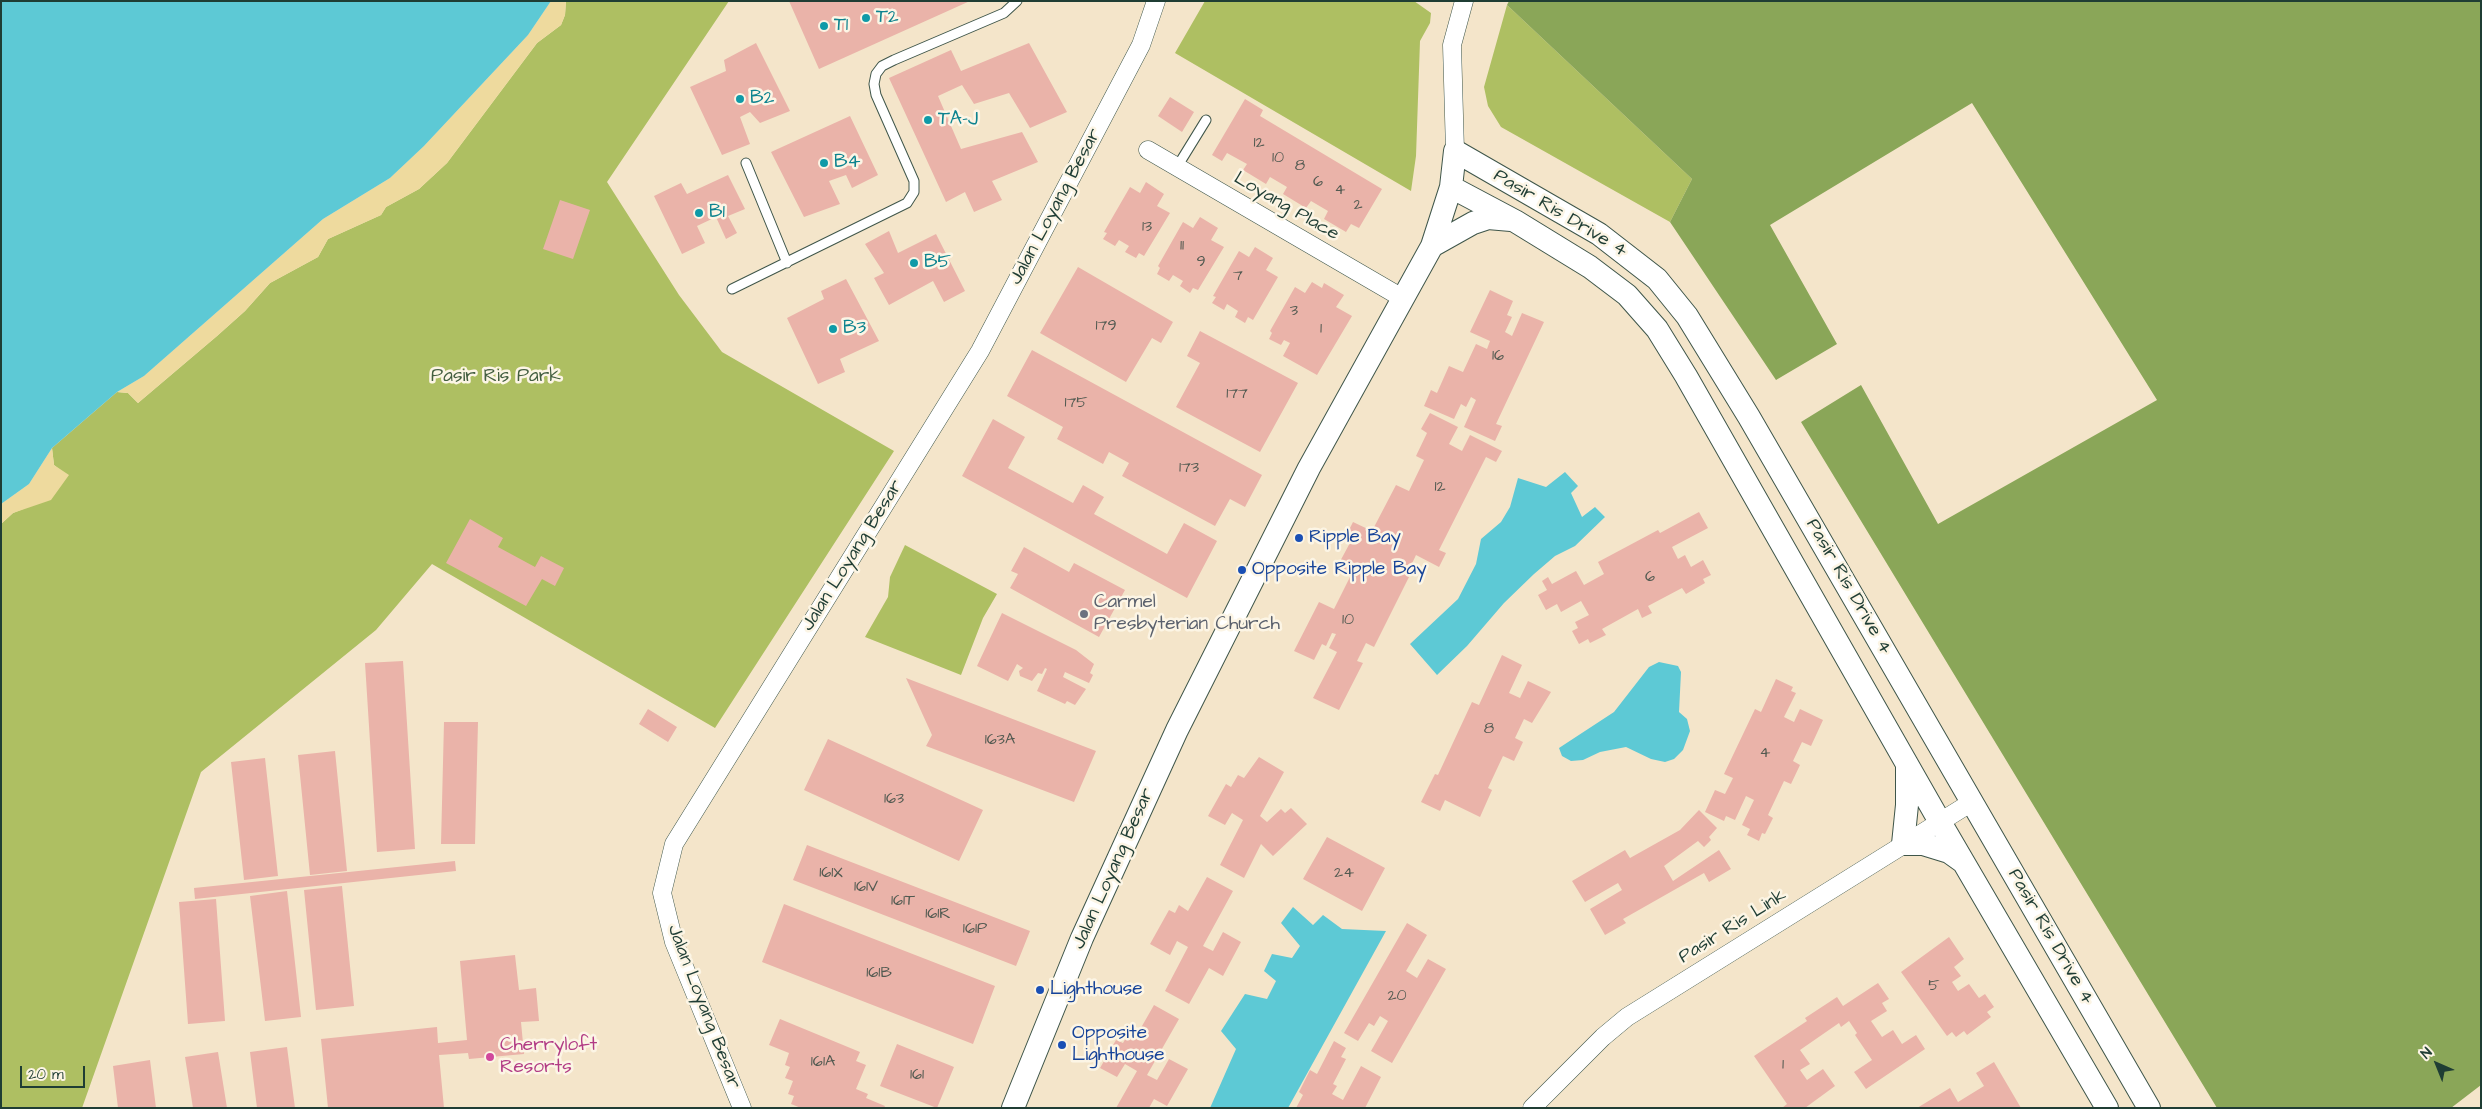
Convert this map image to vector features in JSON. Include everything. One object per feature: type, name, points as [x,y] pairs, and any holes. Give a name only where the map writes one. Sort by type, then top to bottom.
[{"type":"street","name":"Jalan Loyang Besar","points":[[1013,1108],[1082,938],[1177,730],[1309,468],[1432,246],[1452,188],[1455,151],[1452,45],[1464,1]]},
{"type":"street","name":"Jalan Loyang Besar","points":[[742,1108],[674,942],[662,893],[674,844],[980,351],[1141,46],[1151,6]]},
{"type":"street","name":"Loyang Place","points":[[1148,150],[1404,299]]},
{"type":"street","name":"Pasir Ris Drive 4","points":[[1455,151],[1599,234],[1658,279],[1687,316],[1749,417],[2149,1108]]},
{"type":"street","name":"Pasir Ris Drive 4","points":[[1452,188],[1514,221],[1590,267],[1627,295],[1657,330],[1686,376],[1940,822],[2043,994],[2107,1108]]},
{"type":"street","points":[[1432,246],[1468,225],[1488,218],[1514,221]]},
{"type":"street","points":[[1907,763],[1907,805],[1903,844],[1931,846],[1949,852],[1964,863]]},
{"type":"street","name":"Pasir Ris Link","points":[[1532,1108],[1603,1037],[1627,1018],[1972,802]]},
{"type":"lane","points":[[732,289],[907,203],[914,192],[914,181],[876,94],[874,84],[876,74],[882,66],[1004,13],[1017,1]]},
{"type":"lane","points":[[1176,167],[1206,120]]},
{"type":"lane","points":[[746,163],[787,263]]},
{"type":"green space","name":"Pasir Ris Park","points":[[566,1],[729,1],[607,182],[679,295],[722,352],[894,451],[715,728],[432,564],[376,630],[201,772],[82,1108],[1,1108],[1,524],[13,513],[23,509],[61,471],[54,465],[52,448],[117,392],[128,393],[138,403],[245,311],[270,283],[318,257],[328,239],[381,215],[386,207],[419,189],[447,163],[537,43],[561,25],[565,15]]},
{"type":"green space","points":[[1205,1],[1414,1],[1431,13],[1430,23],[1420,41],[1416,156],[1411,191],[1175,53]]},
{"type":"green space","points":[[1509,1],[2481,1],[2481,1085],[2451,1108],[2217,1108],[1801,422],[1861,385],[1938,524],[2157,400],[1972,103],[1770,225],[1837,344],[1776,380],[1670,222],[1692,179],[1507,5]]},
{"type":"green space","points":[[1507,5],[1692,179],[1670,222],[1501,127],[1488,106],[1484,87]]},
{"type":"green space","points":[[905,545],[997,594],[983,618],[961,675],[865,637],[888,597],[890,577]]},
{"type":"sand","points":[[551,1],[566,1],[565,15],[561,25],[537,43],[447,163],[419,189],[386,207],[381,215],[328,239],[318,257],[270,283],[245,311],[138,403],[128,393],[117,392],[144,376],[323,219],[390,178],[424,146],[528,35]]},
{"type":"sand","points":[[52,448],[54,465],[69,475],[51,500],[13,513],[1,524],[1,504],[29,484]]},
{"type":"water","points":[[1,1],[551,1],[528,35],[424,146],[390,178],[323,219],[144,376],[117,392],[52,448],[29,484],[1,504]]},
{"type":"water","points":[[1565,472],[1578,486],[1571,493],[1582,517],[1595,507],[1605,517],[1575,546],[1555,556],[1534,574],[1504,603],[1467,646],[1437,675],[1410,644],[1458,599],[1476,564],[1481,539],[1501,522],[1510,507],[1518,478],[1546,487]]},
{"type":"water","points":[[1659,662],[1678,666],[1681,672],[1679,712],[1687,719],[1690,731],[1683,750],[1674,759],[1665,762],[1651,759],[1626,747],[1600,752],[1583,760],[1571,761],[1562,756],[1559,748],[1614,712],[1649,667]]},
{"type":"water","points":[[1293,907],[1313,925],[1323,915],[1342,929],[1386,931],[1288,1108],[1210,1108],[1236,1049],[1221,1031],[1245,994],[1267,999],[1276,981],[1264,971],[1272,954],[1292,958],[1300,946],[1281,923]]},
{"type":"building","points":[[789,1],[970,1],[819,69]]},
{"type":"building","name":"B2","points":[[756,43],[790,111],[760,123],[750,112],[740,117],[750,144],[722,155],[690,87],[726,71],[724,60]]},
{"type":"building","name":"TA-J","points":[[1029,43],[1067,112],[1030,128],[1009,93],[974,104],[962,85],[938,96],[961,149],[1022,132],[1038,162],[992,181],[1002,200],[974,212],[965,192],[946,202],[889,78],[951,50],[961,71]]},
{"type":"building","points":[[1170,97],[1194,112],[1182,132],[1158,116]]},
{"type":"building","points":[[1245,99],[1263,110],[1260,116],[1382,189],[1359,228],[1351,224],[1346,232],[1324,219],[1328,211],[1311,201],[1306,208],[1283,194],[1287,187],[1270,177],[1266,184],[1243,170],[1247,164],[1227,153],[1222,161],[1212,155]]},
{"type":"building","name":"B4","points":[[850,116],[878,175],[852,188],[846,175],[829,181],[840,204],[804,217],[771,152]]},
{"type":"building","name":"B1","points":[[728,175],[745,209],[728,216],[737,233],[726,239],[716,217],[697,226],[705,243],[682,254],[654,196],[681,183],[687,194]]},
{"type":"building","points":[[1146,182],[1164,194],[1157,206],[1170,213],[1144,256],[1139,253],[1136,258],[1125,252],[1129,246],[1119,240],[1115,246],[1103,239],[1107,233],[1104,232],[1130,187],[1140,193]]},
{"type":"building","points":[[560,200],[590,210],[573,259],[543,249]]},
{"type":"building","points":[[1200,217],[1218,228],[1211,240],[1224,247],[1198,290],[1193,288],[1190,293],[1180,286],[1183,281],[1173,275],[1169,281],[1157,274],[1160,268],[1158,266],[1183,222],[1193,228]]},
{"type":"building","name":"B5","points":[[889,231],[898,253],[936,234],[965,291],[944,302],[933,281],[889,305],[874,278],[884,273],[865,244]]},
{"type":"building","points":[[1255,247],[1273,258],[1266,270],[1278,277],[1253,320],[1248,317],[1245,323],[1235,317],[1238,311],[1227,304],[1224,310],[1212,303],[1216,297],[1213,296],[1239,251],[1249,257]]},
{"type":"building","points":[[1078,267],[1173,322],[1161,343],[1152,338],[1126,382],[1040,333]]},
{"type":"building","name":"B3","points":[[846,279],[879,341],[840,359],[845,372],[818,384],[787,318],[824,299],[821,291]]},
{"type":"building","points":[[1312,282],[1322,288],[1324,283],[1344,295],[1336,307],[1352,316],[1317,375],[1283,356],[1290,343],[1284,340],[1281,345],[1269,339],[1272,333],[1270,331],[1295,287],[1305,293]]},
{"type":"building","points":[[1490,290],[1513,301],[1507,315],[1512,317],[1505,332],[1512,336],[1522,313],[1544,322],[1496,424],[1502,426],[1495,441],[1464,427],[1476,400],[1471,397],[1466,407],[1461,404],[1454,419],[1424,406],[1431,390],[1437,393],[1449,366],[1463,372],[1476,344],[1487,349],[1490,341],[1470,332]]},
{"type":"building","points":[[1200,331],[1298,383],[1260,452],[1176,407],[1200,363],[1187,356]]},
{"type":"building","points":[[1032,350],[1262,475],[1245,507],[1230,499],[1215,526],[1122,476],[1129,463],[1109,452],[1103,464],[1057,439],[1063,427],[1007,396]]},
{"type":"building","points":[[1430,413],[1458,427],[1449,444],[1462,451],[1470,435],[1502,451],[1496,462],[1486,457],[1439,550],[1446,553],[1439,567],[1416,555],[1406,576],[1409,577],[1374,647],[1366,643],[1357,661],[1363,663],[1339,710],[1313,698],[1337,652],[1329,648],[1336,634],[1332,633],[1326,646],[1322,644],[1314,660],[1294,651],[1319,602],[1334,609],[1351,575],[1337,567],[1351,541],[1345,538],[1353,522],[1372,531],[1396,485],[1409,491],[1424,460],[1416,456],[1427,433],[1421,429]]},
{"type":"building","points":[[993,419],[1025,437],[1008,468],[1073,503],[1083,485],[1104,497],[1094,514],[1167,554],[1184,523],[1217,541],[1187,598],[962,476]]},
{"type":"building","points":[[1699,512],[1708,528],[1672,547],[1678,559],[1685,555],[1691,567],[1703,560],[1711,575],[1703,579],[1705,583],[1686,594],[1682,588],[1648,606],[1652,613],[1642,618],[1638,609],[1602,629],[1606,635],[1590,643],[1588,639],[1579,644],[1572,631],[1578,628],[1575,622],[1589,615],[1581,601],[1561,612],[1557,604],[1546,610],[1538,595],[1547,590],[1542,581],[1548,577],[1552,584],[1576,571],[1584,585],[1604,574],[1598,562],[1658,530],[1660,533]]},
{"type":"building","points":[[470,519],[503,538],[498,547],[535,567],[541,556],[564,568],[555,586],[542,579],[526,606],[446,563]]},
{"type":"building","name":"Carmel Presbyterian Church","points":[[1024,547],[1069,572],[1074,563],[1125,590],[1099,637],[1010,588],[1018,574],[1011,571]]},
{"type":"building","points":[[1002,613],[1076,650],[1094,664],[1090,673],[1093,675],[1089,683],[1065,672],[1063,677],[1086,689],[1075,705],[1067,701],[1065,704],[1037,691],[1047,669],[1045,668],[1042,674],[1038,673],[1032,681],[1020,676],[1019,671],[1023,668],[1017,664],[1008,681],[977,666]]},
{"type":"building","points":[[1502,655],[1522,665],[1509,693],[1520,698],[1528,681],[1551,692],[1532,723],[1524,719],[1515,738],[1523,742],[1514,761],[1503,756],[1488,788],[1492,790],[1480,817],[1445,800],[1440,811],[1421,802],[1435,774],[1438,775],[1472,702],[1479,705]]},
{"type":"building","points":[[403,661],[415,849],[377,852],[365,663]]},
{"type":"building","points":[[906,678],[1096,751],[1074,802],[926,746],[932,735]]},
{"type":"building","points":[[1776,679],[1793,687],[1791,691],[1796,693],[1784,717],[1794,722],[1800,709],[1823,720],[1811,746],[1802,742],[1793,761],[1800,765],[1791,784],[1784,781],[1768,815],[1773,818],[1765,834],[1762,833],[1759,841],[1747,835],[1750,829],[1742,825],[1754,800],[1746,796],[1735,820],[1726,816],[1724,821],[1705,812],[1715,790],[1725,794],[1733,778],[1724,774],[1755,709],[1761,712]]},
{"type":"building","points":[[648,709],[677,727],[668,742],[639,724]]},
{"type":"building","points":[[444,722],[478,722],[475,844],[441,844]]},
{"type":"building","points":[[828,739],[983,810],[959,861],[804,790]]},
{"type":"building","points":[[335,751],[347,871],[310,875],[298,755]]},
{"type":"building","points":[[1259,757],[1284,772],[1260,816],[1267,822],[1281,809],[1285,813],[1291,808],[1307,824],[1273,856],[1261,844],[1244,878],[1220,865],[1243,820],[1232,813],[1225,825],[1208,816],[1226,784],[1231,787],[1238,775],[1244,778]]},
{"type":"building","points":[[265,758],[278,876],[244,880],[231,762]]},
{"type":"building","points":[[1699,810],[1717,828],[1709,837],[1711,840],[1704,847],[1698,841],[1664,866],[1673,881],[1719,850],[1731,869],[1709,882],[1704,873],[1623,919],[1626,923],[1605,935],[1590,909],[1622,890],[1618,883],[1585,902],[1572,881],[1625,850],[1630,858],[1680,830]]},
{"type":"building","points":[[1327,837],[1385,868],[1362,911],[1303,879]]},
{"type":"building","points":[[807,845],[1030,931],[1016,966],[793,880]]},
{"type":"building","points":[[455,861],[456,871],[195,899],[194,888]]},
{"type":"building","points":[[1207,877],[1233,891],[1203,946],[1213,951],[1223,932],[1241,942],[1223,976],[1209,968],[1189,1004],[1165,991],[1188,947],[1177,941],[1170,955],[1150,944],[1169,910],[1175,913],[1179,905],[1188,911]]},
{"type":"building","points":[[342,886],[354,1006],[316,1010],[304,890]]},
{"type":"building","points":[[287,891],[301,1017],[265,1021],[250,896]]},
{"type":"building","points":[[216,899],[225,1021],[188,1024],[179,902]]},
{"type":"building","points":[[784,904],[995,986],[973,1044],[762,962]]},
{"type":"building","points":[[1407,923],[1427,935],[1406,971],[1417,978],[1428,959],[1446,969],[1392,1063],[1371,1051],[1388,1021],[1380,1016],[1374,1026],[1369,1023],[1358,1041],[1344,1033]]},
{"type":"building","points":[[1949,937],[1964,959],[1954,967],[1961,976],[1952,982],[1958,991],[1969,984],[1979,998],[1985,994],[1994,1007],[1987,1012],[1991,1017],[1967,1035],[1964,1031],[1956,1037],[1952,1032],[1947,1036],[1901,972]]},
{"type":"building","points":[[515,955],[519,990],[536,988],[539,1021],[521,1022],[524,1054],[469,1059],[468,1053],[439,1055],[444,1108],[328,1108],[321,1039],[437,1027],[438,1043],[467,1040],[460,961]]},
{"type":"building","points":[[1878,983],[1889,999],[1882,1003],[1887,1011],[1871,1021],[1882,1037],[1893,1030],[1902,1044],[1916,1035],[1925,1049],[1866,1089],[1854,1072],[1872,1060],[1855,1035],[1857,1033],[1849,1021],[1841,1027],[1839,1023],[1800,1050],[1810,1064],[1800,1070],[1807,1080],[1823,1069],[1835,1086],[1805,1108],[1782,1108],[1787,1104],[1754,1056],[1807,1021],[1805,1018],[1837,997],[1843,1006]]},
{"type":"building","points":[[1154,1005],[1179,1019],[1147,1075],[1157,1080],[1169,1059],[1188,1069],[1167,1106],[1154,1099],[1149,1108],[1116,1108],[1137,1071],[1125,1064],[1117,1077],[1100,1068],[1116,1040],[1123,1043],[1127,1036],[1134,1040]]},
{"type":"building","points":[[780,1019],[860,1052],[856,1061],[866,1065],[856,1089],[868,1094],[866,1098],[885,1106],[884,1108],[801,1108],[791,1104],[794,1096],[788,1094],[793,1081],[785,1078],[790,1067],[785,1065],[789,1053],[769,1045]]},
{"type":"building","points":[[1334,1041],[1346,1048],[1341,1057],[1346,1059],[1333,1084],[1337,1086],[1332,1094],[1343,1100],[1361,1066],[1381,1077],[1365,1108],[1296,1108],[1303,1095],[1299,1092],[1310,1070],[1317,1074]]},
{"type":"building","points":[[897,1044],[954,1067],[937,1108],[880,1086]]},
{"type":"building","points":[[287,1047],[295,1108],[257,1108],[250,1052]]},
{"type":"building","points":[[218,1052],[227,1108],[193,1108],[185,1057]]},
{"type":"building","points":[[150,1060],[156,1108],[118,1108],[113,1066]]},
{"type":"building","points":[[1994,1062],[2021,1108],[1917,1108],[1950,1088],[1958,1102],[1984,1086],[1976,1073]]},
{"type":"place","name":"T2","points":[[866,18]]},
{"type":"place","name":"T1","points":[[824,26]]},
{"type":"place","name":"B2","points":[[740,99]]},
{"type":"place","name":"TA-J","points":[[928,120]]},
{"type":"place","name":"B4","points":[[824,163]]},
{"type":"place","name":"B1","points":[[699,213]]},
{"type":"place","name":"B5","points":[[914,263]]},
{"type":"place","name":"B3","points":[[833,329]]},
{"type":"place","name":"Ripple Bay","points":[[1299,538]]},
{"type":"place","name":"Opposite Ripple Bay","points":[[1242,570]]},
{"type":"place","name":"Carmel Presbyterian Church","points":[[1084,614]]},
{"type":"place","name":"Lighthouse","points":[[1040,990]]},
{"type":"place","name":"Opposite Lighthouse","points":[[1062,1045]]},
{"type":"place","name":"Cherryloft Resorts","points":[[490,1057]]}]
